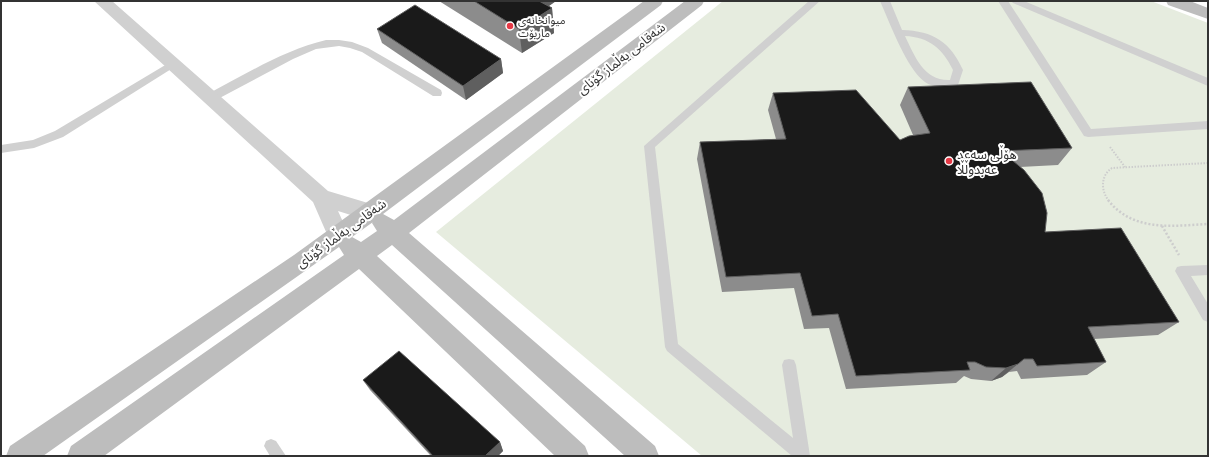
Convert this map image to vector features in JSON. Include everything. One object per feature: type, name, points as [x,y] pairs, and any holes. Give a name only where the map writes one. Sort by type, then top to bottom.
[{"type":"street","points":[[102,1],[321,197],[338,235],[575,456]]},
{"type":"street","name":"شەقامی یەڵماز گۆنای","points":[[20,456],[338,235],[655,1]]},
{"type":"street","name":"شەقامی یەڵماز گۆنای","points":[[81,456],[393,232],[696,1]]},
{"type":"street","points":[[1174,1],[1208,14]]},
{"type":"street","points":[[321,197],[370,212],[645,456]]},
{"type":"lane","points":[[803,456],[672,347],[649,146],[815,1]]},
{"type":"lane","points":[[884,1],[900,33],[918,68],[929,80],[943,84],[954,83],[958,70],[947,49],[934,40],[917,33],[900,33]]},
{"type":"lane","points":[[1003,1],[1088,133],[1208,125]]},
{"type":"lane","points":[[1016,1],[1208,82]]},
{"type":"lane","points":[[210,98],[303,49],[325,43],[337,42],[352,45],[365,50],[437,94]]},
{"type":"lane","points":[[1,149],[34,144],[60,134],[172,64]]},
{"type":"lane","points":[[1208,270],[1181,271],[1208,316]]},
{"type":"lane","points":[[789,365],[803,456]]},
{"type":"path","points":[[1102,133],[1125,167]]},
{"type":"path","points":[[1208,163],[1112,168],[1107,171],[1102,181],[1103,191],[1110,204],[1134,220],[1154,227],[1208,224]]},
{"type":"path","points":[[1162,226],[1189,271]]},
{"type":"shaded area","points":[[723,1],[1151,1],[1208,23],[1208,456],[702,456],[436,232]]},
{"type":"building","points":[[474,1],[539,1],[552,8],[519,29]]},
{"type":"building","points":[[415,5],[501,59],[463,86],[377,29]]},
{"type":"building","points":[[1031,82],[1072,148],[1001,151],[1024,170],[1042,193],[1047,213],[1045,232],[1121,228],[1179,322],[1088,327],[1106,362],[1037,366],[1033,359],[1024,359],[1018,364],[1006,368],[986,367],[975,362],[967,362],[970,370],[856,376],[838,314],[812,316],[800,273],[726,277],[700,142],[786,139],[773,93],[856,90],[900,140],[909,136],[930,133],[908,87]]},
{"type":"building","points":[[399,351],[500,442],[485,456],[433,456],[363,380]]},
{"type":"place","name":"میوانخانەی ماریۆت","points":[[510,26]]},
{"type":"place","name":"ھۆڵی سەعد عەبدوڵڵا","points":[[949,161]]}]
